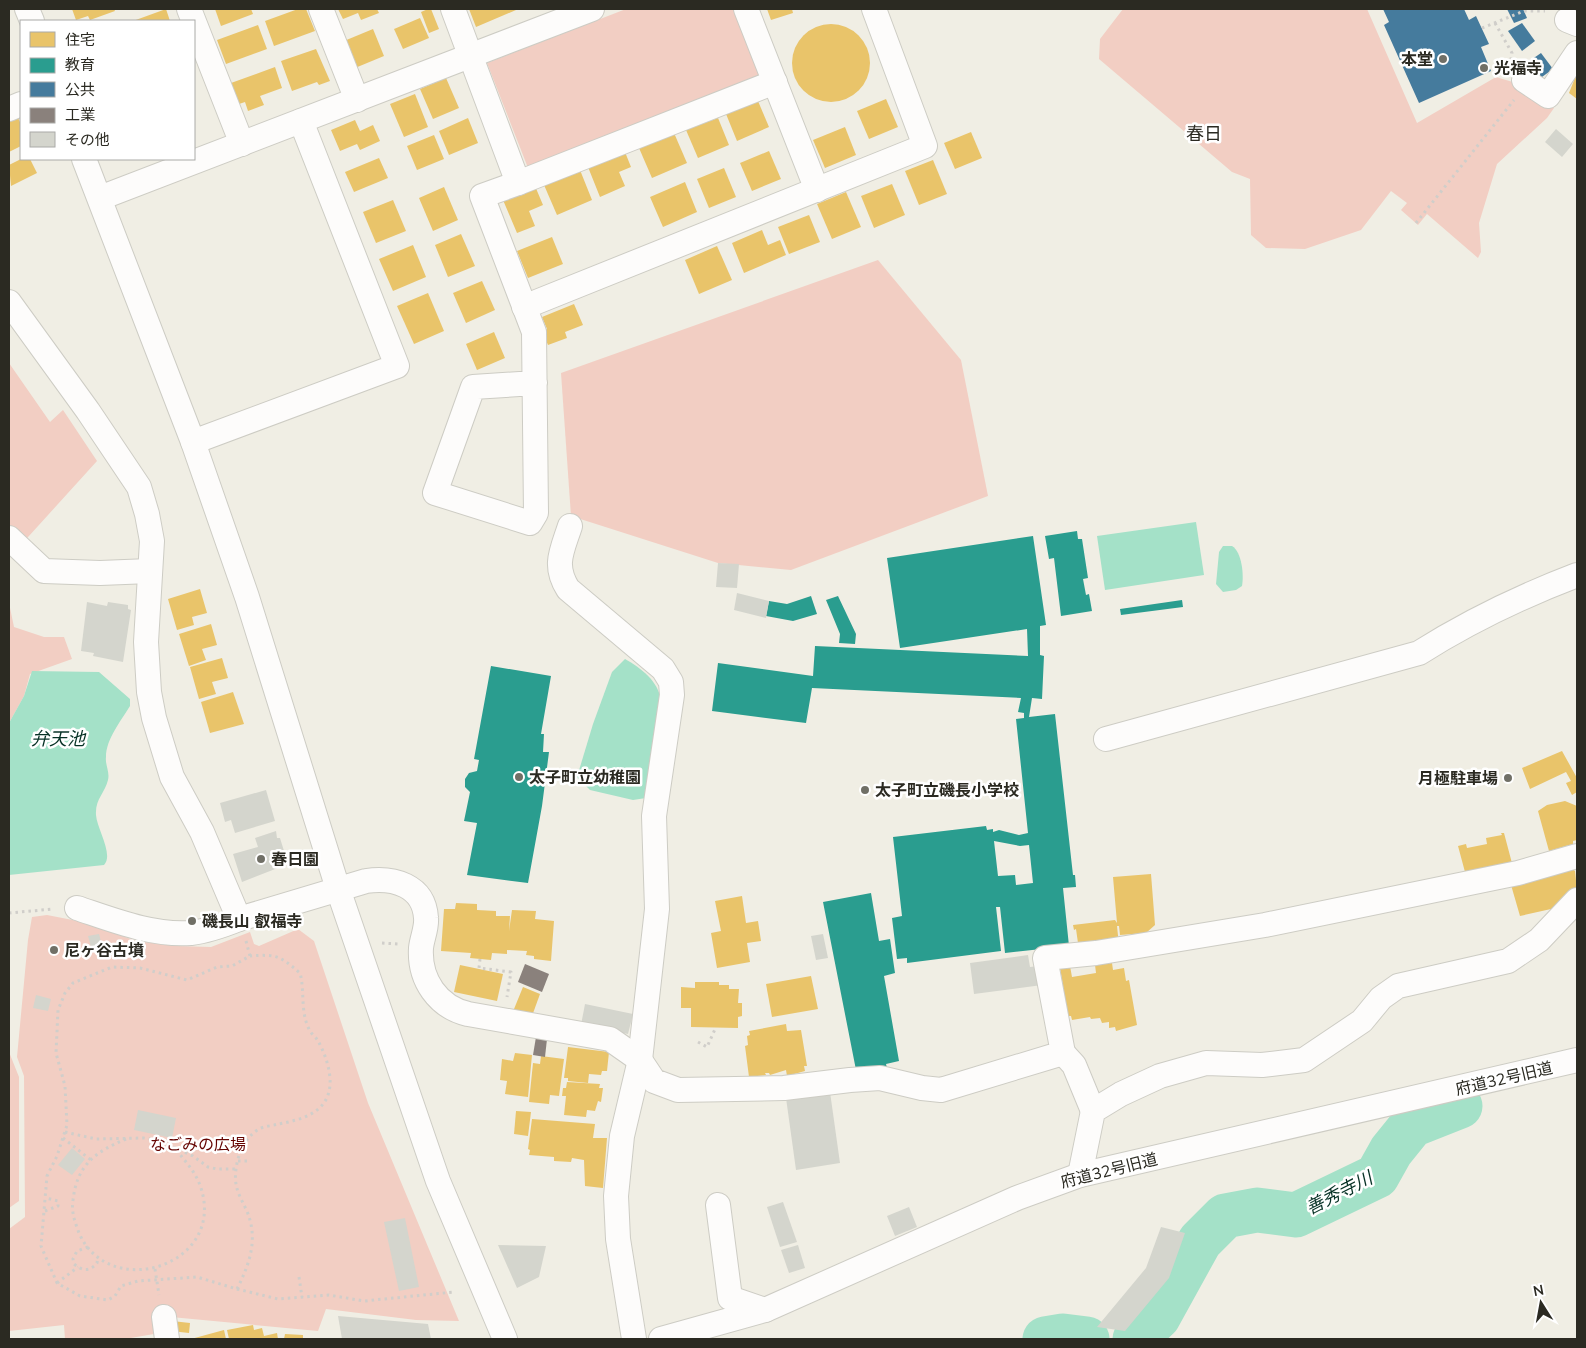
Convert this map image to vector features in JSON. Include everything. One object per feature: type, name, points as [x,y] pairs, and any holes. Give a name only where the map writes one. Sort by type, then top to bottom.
[{"type":"street","points":[[321,9],[357,100]]},
{"type":"street","points":[[453,9],[518,182]]},
{"type":"street","points":[[100,198],[592,9]]},
{"type":"street","points":[[746,9],[817,190]]},
{"type":"street","points":[[524,307],[925,146],[874,9]]},
{"type":"street","points":[[195,24],[242,144]]},
{"type":"street","points":[[1527,81],[1548,96],[1577,53]]},
{"type":"street","points":[[535,382],[473,387],[435,492],[530,524],[536,513],[535,382],[534,332],[482,196],[775,82]]},
{"type":"street","points":[[194,442],[396,366],[301,121]]},
{"type":"street","points":[[84,160],[194,442],[246,597],[338,889],[438,1181],[505,1339]]},
{"type":"street","points":[[9,302],[88,411],[139,486],[152,541],[146,642],[149,692],[160,740],[172,777],[202,832],[239,919]]},
{"type":"street","points":[[570,526],[559,561],[560,576],[568,589],[663,669],[671,682],[673,734],[654,816],[657,910],[640,1060],[622,1136],[616,1196],[618,1239],[634,1339]]},
{"type":"street","points":[[9,538],[44,571],[100,573],[150,571]]},
{"type":"street","points":[[1106,739],[1419,653],[1453,631],[1548,586],[1577,576]]},
{"type":"street","points":[[1080,1175],[1093,1111],[1074,1065],[1063,1053],[1045,958],[1096,953],[1265,925],[1518,873],[1577,856]]},
{"type":"street","points":[[78,908],[151,930],[189,933],[207,930],[338,889],[383,878],[401,882],[414,892],[424,908],[426,919],[421,960],[432,991],[445,1005],[454,1010],[610,1039],[640,1060],[654,1081],[678,1090],[784,1088],[880,1078],[922,1088],[941,1090],[1063,1053]]},
{"type":"street","points":[[1093,1111],[1121,1094],[1160,1076],[1206,1063],[1262,1065],[1304,1060],[1362,1021],[1382,998],[1398,986],[1508,961],[1539,940],[1577,900]]},
{"type":"street","name":"府道32号旧道","points":[[661,1339],[765,1310],[1017,1198],[1080,1175],[1577,1060]]},
{"type":"street","points":[[718,1205],[730,1298],[765,1310]]},
{"type":"path","points":[[1482,28],[1531,10],[1548,11],[1572,22]]},
{"type":"path","points":[[1416,223],[1527,81],[1511,63],[1512,53],[1495,23]]},
{"type":"path","points":[[9,913],[78,908]]},
{"type":"path","points":[[239,919],[250,956]]},
{"type":"path","points":[[236,1288],[248,1266],[253,1244],[246,1210],[238,1197],[234,1179],[238,1160],[245,1142],[260,1128],[307,1118],[322,1107],[328,1096],[330,1083],[326,1057],[307,1022],[303,1007],[300,973],[282,957],[274,955],[250,956],[232,966],[217,967],[187,980],[160,972],[124,966],[112,967],[74,983],[65,993],[58,1010],[56,1025],[56,1053],[65,1086],[67,1125],[57,1156],[47,1176],[41,1246],[57,1283],[80,1296],[108,1300],[116,1296],[120,1286],[157,1280],[197,1277],[236,1288],[278,1299],[329,1296],[364,1301],[454,1292]]},
{"type":"path","points":[[480,959],[478,968],[511,972],[504,1020]]},
{"type":"path","points":[[698,1042],[707,1047],[716,1027]]},
{"type":"path","points":[[65,1132],[96,1139],[144,1138],[174,1147],[208,1167],[236,1169]]},
{"type":"path","points":[[63,1138],[92,1160]]},
{"type":"path","points":[[126,1139],[98,1153],[76,1180],[72,1208],[74,1221],[88,1247],[98,1257],[124,1269],[155,1269],[173,1261],[195,1240],[203,1217],[201,1189],[196,1177],[174,1147]]},
{"type":"path","points":[[238,1160],[251,1161]]},
{"type":"path","points":[[45,1211],[58,1206],[58,1200],[46,1198]]},
{"type":"path","points":[[88,1247],[81,1248],[74,1254],[74,1264],[83,1270],[94,1268],[98,1257]]},
{"type":"path","points":[[57,1283],[78,1268]]},
{"type":"path","points":[[155,1269],[157,1280]]},
{"type":"path","points":[[299,1277],[302,1297]]},
{"type":"green space","points":[[626,9],[738,9],[768,81],[530,173],[487,63]]},
{"type":"green space","points":[[1123,9],[1367,9],[1417,123],[1496,77],[1529,87],[1554,108],[1547,118],[1497,164],[1479,223],[1481,252],[1478,258],[1427,214],[1418,225],[1401,210],[1407,203],[1391,191],[1361,230],[1305,249],[1266,248],[1251,235],[1250,179],[1232,172],[1099,59],[1100,39]]},
{"type":"green space","points":[[878,260],[961,360],[988,496],[791,570],[718,563],[571,516],[561,373]]},
{"type":"green space","points":[[9,363],[50,422],[63,410],[97,461],[9,558]]},
{"type":"green space","points":[[9,603],[14,627],[44,637],[64,637],[72,659],[30,674],[24,696],[9,723]]},
{"type":"green space","name":"なごみの広場","points":[[47,915],[88,923],[136,941],[177,946],[211,947],[250,932],[254,944],[259,946],[298,929],[314,941],[368,1103],[459,1321],[416,1320],[326,1309],[318,1331],[171,1317],[171,1331],[125,1339],[65,1339],[64,1325],[9,1331],[9,1229],[25,1217],[24,1076],[17,1057],[28,940],[32,917]]},
{"type":"green space","points":[[9,1052],[19,1077],[19,1201],[9,1208]]},
{"type":"water","points":[[1196,522],[1204,575],[1105,590],[1097,536]]},
{"type":"water","points":[[1223,546],[1232,546],[1238,553],[1242,564],[1243,576],[1242,586],[1236,590],[1223,592],[1216,584],[1219,552]]},
{"type":"water","points":[[625,659],[653,681],[661,700],[646,798],[633,800],[590,790],[577,777],[593,724],[612,672]]},
{"type":"water","name":"弁天池","points":[[32,671],[99,672],[130,699],[130,706],[108,744],[106,760],[108,780],[96,809],[97,821],[107,855],[107,861],[104,865],[9,875],[9,723],[24,696]]},
{"type":"building: 住宅","points":[[72,9],[114,9],[115,11],[90,20],[88,16],[76,20]]},
{"type":"building: 住宅","points":[[166,9],[170,20],[136,20]]},
{"type":"building: 住宅","points":[[215,9],[251,9],[253,14],[221,26]]},
{"type":"building: 住宅","points":[[298,9],[306,9],[315,31],[274,46],[265,21]]},
{"type":"building: 住宅","points":[[338,9],[377,9],[379,13],[361,20],[358,13],[343,19]]},
{"type":"building: 住宅","points":[[431,9],[439,29],[429,33],[421,12]]},
{"type":"building: 住宅","points":[[469,9],[515,9],[516,10],[476,27]]},
{"type":"building: 住宅","points":[[767,9],[792,9],[793,13],[771,20]]},
{"type":"building: 住宅","points":[[420,18],[429,38],[403,49],[394,29]]},
{"type":"building: 住宅","points":[[823,24],[839,24],[853,30],[864,41],[870,55],[870,71],[864,85],[853,96],[839,102],[823,102],[809,96],[798,85],[792,71],[792,55],[798,41],[809,30]]},
{"type":"building: 住宅","points":[[258,25],[267,49],[226,64],[217,40]]},
{"type":"building: 住宅","points":[[373,29],[384,56],[355,68],[344,41]]},
{"type":"building: 住宅","points":[[316,49],[330,81],[319,85],[317,82],[292,91],[281,61]]},
{"type":"building: 住宅","points":[[275,67],[282,88],[260,96],[264,105],[248,111],[245,102],[239,104],[231,83]]},
{"type":"building: 住宅","points":[[1577,73],[1577,99],[1569,93]]},
{"type":"building: 住宅","points":[[446,78],[459,108],[433,119],[420,89]]},
{"type":"building: 住宅","points":[[415,94],[428,127],[404,137],[390,104]]},
{"type":"building: 住宅","points":[[886,99],[898,127],[869,139],[857,111]]},
{"type":"building: 住宅","points":[[758,101],[769,127],[737,141],[726,114]]},
{"type":"building: 住宅","points":[[18,118],[20,122],[20,146],[9,152],[9,122]]},
{"type":"building: 住宅","points":[[468,118],[478,143],[449,155],[439,131]]},
{"type":"building: 住宅","points":[[718,118],[729,145],[698,158],[686,130]]},
{"type":"building: 住宅","points":[[355,120],[360,131],[373,125],[380,141],[360,150],[357,144],[340,151],[331,130]]},
{"type":"building: 住宅","points":[[845,127],[856,155],[825,168],[813,140]]},
{"type":"building: 住宅","points":[[971,132],[982,158],[955,169],[944,143]]},
{"type":"building: 住宅","points":[[674,133],[687,163],[652,178],[639,148]]},
{"type":"building: 住宅","points":[[434,135],[444,159],[417,170],[407,146]]},
{"type":"building: 住宅","points":[[769,151],[781,179],[752,191],[740,163]]},
{"type":"building: 住宅","points":[[625,152],[631,167],[619,172],[625,186],[600,197],[588,167]]},
{"type":"building: 住宅","points":[[379,158],[388,178],[354,192],[345,172]]},
{"type":"building: 住宅","points":[[20,160],[30,160],[37,173],[11,186],[9,165]]},
{"type":"building: 住宅","points":[[933,160],[947,194],[919,205],[905,171]]},
{"type":"building: 住宅","points":[[724,168],[736,197],[709,208],[697,179]]},
{"type":"building: 住宅","points":[[580,170],[592,200],[557,215],[544,185]]},
{"type":"building: 住宅","points":[[685,182],[697,212],[663,227],[650,197]]},
{"type":"building: 住宅","points":[[892,184],[905,215],[874,228],[861,196]]},
{"type":"building: 住宅","points":[[535,186],[543,205],[529,211],[535,226],[517,233],[503,200]]},
{"type":"building: 住宅","points":[[444,187],[458,220],[433,231],[419,198]]},
{"type":"building: 住宅","points":[[846,192],[861,227],[832,239],[817,204]]},
{"type":"building: 住宅","points":[[393,200],[406,231],[376,243],[363,212]]},
{"type":"building: 住宅","points":[[809,215],[820,242],[789,254],[778,227]]},
{"type":"building: 住宅","points":[[762,230],[768,245],[780,240],[786,255],[744,273],[732,243]]},
{"type":"building: 住宅","points":[[461,234],[475,266],[448,277],[435,245]]},
{"type":"building: 住宅","points":[[552,237],[563,264],[528,278],[517,251]]},
{"type":"building: 住宅","points":[[413,245],[426,277],[393,291],[379,259]]},
{"type":"building: 住宅","points":[[717,246],[732,280],[699,294],[685,260]]},
{"type":"building: 住宅","points":[[482,281],[495,310],[466,323],[453,293]]},
{"type":"building: 住宅","points":[[428,293],[444,331],[414,344],[397,306]]},
{"type":"building: 住宅","points":[[574,304],[583,325],[565,332],[567,338],[548,345],[542,331],[547,329],[542,317]]},
{"type":"building: 住宅","points":[[494,332],[505,358],[477,370],[466,344]]},
{"type":"building: 住宅","points":[[200,589],[207,613],[192,617],[194,625],[177,630],[168,599]]},
{"type":"building: 住宅","points":[[211,624],[217,645],[202,649],[206,660],[189,666],[179,634]]},
{"type":"building: 住宅","points":[[222,658],[228,678],[212,682],[216,694],[199,699],[190,667]]},
{"type":"building: 住宅","points":[[233,692],[244,724],[210,733],[201,702]]},
{"type":"building: 住宅","points":[[1562,751],[1577,778],[1577,792],[1572,795],[1566,783],[1571,781],[1566,772],[1530,789],[1522,768]]},
{"type":"building: 住宅","points":[[1565,801],[1577,806],[1577,840],[1573,841],[1573,844],[1549,851],[1538,811],[1547,805]]},
{"type":"building: 住宅","points":[[1501,833],[1504,833],[1513,867],[1465,872],[1458,846],[1466,844],[1467,848],[1487,844],[1486,838],[1502,835]]},
{"type":"building: 住宅","points":[[1569,866],[1575,871],[1577,890],[1560,907],[1520,916],[1509,878]]},
{"type":"building: 住宅","points":[[1151,874],[1155,925],[1146,933],[1120,935],[1119,926],[1117,926],[1119,945],[1079,950],[1076,929],[1074,930],[1073,925],[1115,920],[1117,923],[1113,877]]},
{"type":"building: 住宅","points":[[742,896],[746,923],[758,921],[761,941],[747,943],[750,962],[717,968],[711,933],[721,931],[715,901]]},
{"type":"building: 住宅","points":[[456,903],[477,904],[477,910],[496,911],[496,916],[510,916],[509,931],[512,910],[536,911],[535,919],[554,921],[551,961],[534,959],[534,956],[526,955],[527,951],[507,950],[507,954],[492,953],[491,960],[470,958],[471,953],[441,951],[444,909],[455,909]]},
{"type":"building: 住宅","points":[[1112,963],[1113,970],[1124,968],[1126,981],[1129,980],[1137,1025],[1116,1031],[1115,1027],[1109,1028],[1109,1022],[1102,1023],[1100,1018],[1091,1019],[1090,1017],[1072,1020],[1071,1016],[1068,1016],[1060,968],[1070,966],[1072,977],[1096,973],[1095,965]]},
{"type":"building: 住宅","points":[[460,965],[503,974],[497,1001],[454,992]]},
{"type":"building: 住宅","points":[[811,976],[818,1009],[772,1017],[766,984]]},
{"type":"building: 住宅","points":[[695,982],[719,982],[719,985],[729,985],[729,989],[739,989],[738,1003],[742,1003],[742,1016],[738,1017],[738,1028],[691,1027],[691,1008],[681,1008],[681,987],[695,988]]},
{"type":"building: 住宅","points":[[523,987],[540,994],[532,1016],[514,1009]]},
{"type":"building: 住宅","points":[[786,1024],[787,1031],[801,1030],[807,1066],[804,1066],[805,1071],[787,1076],[786,1070],[770,1075],[765,1073],[766,1075],[749,1077],[745,1046],[748,1045],[747,1036],[750,1035],[749,1031]]},
{"type":"building: 住宅","points":[[568,1047],[609,1052],[607,1071],[602,1071],[601,1075],[589,1074],[588,1083],[568,1081],[568,1078],[564,1078]]},
{"type":"building: 住宅","points":[[515,1053],[532,1055],[528,1097],[505,1094],[507,1081],[500,1080],[502,1059],[513,1061]]},
{"type":"building: 住宅","points":[[541,1056],[564,1059],[559,1096],[550,1095],[549,1104],[529,1102],[533,1063],[540,1064]]},
{"type":"building: 住宅","points":[[567,1082],[600,1084],[599,1088],[603,1088],[601,1102],[598,1101],[595,1111],[587,1110],[586,1117],[564,1115],[566,1096],[562,1096],[563,1088],[566,1088]]},
{"type":"building: 住宅","points":[[516,1111],[531,1112],[528,1136],[514,1134]]},
{"type":"building: 住宅","points":[[532,1119],[595,1124],[593,1138],[607,1138],[603,1188],[585,1186],[584,1160],[572,1158],[571,1162],[554,1161],[554,1157],[529,1155]]},
{"type":"building: 住宅","points":[[172,1321],[190,1323],[189,1333],[171,1331]]},
{"type":"building: 住宅","points":[[253,1325],[254,1330],[262,1328],[264,1336],[277,1333],[278,1339],[229,1339],[227,1330]]},
{"type":"building: 住宅","points":[[224,1330],[226,1339],[191,1339]]},
{"type":"building: 住宅","points":[[285,1334],[303,1335],[303,1339],[284,1339]]},
{"type":"building: 教育","points":[[1077,531],[1078,539],[1082,539],[1088,578],[1083,579],[1086,595],[1089,594],[1092,611],[1061,616],[1054,558],[1049,559],[1045,536]]},
{"type":"building: 教育","points":[[1033,536],[1046,625],[1040,626],[1040,655],[1044,656],[1042,699],[1032,698],[1029,717],[1055,714],[1073,875],[1075,875],[1076,887],[1063,888],[1069,946],[1005,953],[1000,907],[996,907],[1001,951],[907,963],[907,958],[897,959],[892,918],[902,916],[893,837],[986,826],[987,830],[993,829],[993,832],[999,830],[1019,835],[1028,833],[1016,719],[1024,718],[1024,713],[1018,712],[1021,698],[812,688],[806,723],[712,711],[718,663],[813,676],[815,646],[1028,656],[1027,629],[900,648],[887,558]],"holes":[[[994,841],[1020,846],[1029,845],[1033,883],[1016,885],[1015,875],[998,876]]]},
{"type":"building: 教育","points":[[811,596],[817,614],[793,621],[766,616],[769,601],[787,604]]},
{"type":"building: 教育","points":[[838,596],[856,634],[855,644],[839,643],[840,634],[826,600]]},
{"type":"building: 教育","points":[[1182,600],[1183,607],[1121,615],[1120,609]]},
{"type":"building: 教育","points":[[491,666],[551,676],[541,734],[544,734],[543,752],[549,752],[542,806],[528,883],[467,875],[477,823],[464,821],[470,792],[465,787],[465,779],[469,773],[477,771],[479,760],[474,759]]},
{"type":"building: 教育","points":[[871,893],[879,941],[890,939],[895,973],[884,976],[899,1061],[886,1064],[887,1068],[856,1070],[823,902]]},
{"type":"building: 公共","name":"本堂","points":[[1383,9],[1464,9],[1469,20],[1476,16],[1489,44],[1481,47],[1491,71],[1419,103],[1384,25],[1389,22]]},
{"type":"building: 公共","points":[[1507,9],[1523,9],[1527,18],[1514,23]]},
{"type":"building: 公共","points":[[1522,23],[1535,41],[1522,51],[1508,31]]},
{"type":"building: 公共","points":[[1541,53],[1553,69],[1535,82],[1522,66]]},
{"type":"building: 工業","points":[[525,964],[549,974],[542,992],[518,982]]},
{"type":"building: 工業","points":[[536,1037],[547,1039],[545,1057],[533,1055]]},
{"type":"building: その他","points":[[1556,129],[1573,144],[1562,157],[1545,142]]},
{"type":"building: その他","points":[[718,563],[739,564],[737,588],[716,587]]},
{"type":"building: その他","points":[[737,593],[769,601],[766,618],[734,610]]},
{"type":"building: その他","points":[[87,602],[107,606],[108,602],[128,605],[128,609],[131,610],[123,662],[93,656],[94,653],[81,651]]},
{"type":"building: その他","points":[[266,790],[275,821],[235,833],[231,820],[225,822],[220,803]]},
{"type":"building: その他","name":"春日園","points":[[276,831],[288,864],[242,882],[233,854],[258,847],[255,838]]},
{"type":"building: その他","points":[[99,934],[103,949],[92,951],[88,936]]},
{"type":"building: その他","points":[[823,934],[828,958],[816,960],[811,936]]},
{"type":"building: その他","points":[[1028,955],[1030,967],[1039,966],[1042,985],[974,994],[970,963]]},
{"type":"building: その他","points":[[36,995],[51,999],[48,1011],[33,1008]]},
{"type":"building: その他","points":[[585,1004],[633,1014],[628,1034],[581,1025]]},
{"type":"building: その他","points":[[830,1092],[840,1163],[796,1170],[786,1098]]},
{"type":"building: その他","points":[[138,1110],[176,1118],[172,1138],[134,1130]]},
{"type":"building: その他","points":[[72,1148],[85,1159],[72,1175],[58,1165]]},
{"type":"building: その他","points":[[783,1202],[797,1242],[780,1247],[767,1207]]},
{"type":"building: その他","points":[[909,1207],[917,1227],[895,1236],[887,1216]]},
{"type":"building: その他","points":[[405,1218],[419,1287],[399,1291],[384,1222]]},
{"type":"building: その他","points":[[1161,1227],[1185,1233],[1169,1278],[1125,1331],[1097,1327],[1146,1268]]},
{"type":"building: その他","points":[[498,1245],[546,1246],[539,1277],[517,1288]]},
{"type":"building: その他","points":[[798,1245],[805,1268],[789,1273],[781,1250]]},
{"type":"building: その他","points":[[338,1316],[428,1324],[431,1339],[342,1339]]},
{"type":"waterway","name":"善秀寺川","points":[[1135,1339],[1158,1317],[1200,1241],[1225,1216],[1257,1210],[1296,1215],[1377,1176],[1391,1151],[1412,1125],[1460,1106]]},
{"type":"waterway","name":"善秀寺川","points":[[1045,1339],[1063,1336],[1087,1339]]},
{"type":"place","name":"本堂","points":[[1443,59]]},
{"type":"place","name":"光福寺","points":[[1484,68]]},
{"type":"place","name":"太子町立幼稚園","points":[[519,777]]},
{"type":"place","name":"月極駐車場","points":[[1508,778]]},
{"type":"place","name":"太子町立磯長小学校","points":[[865,790]]},
{"type":"place","name":"春日園","points":[[261,859]]},
{"type":"place","name":"磯長山 叡福寺","points":[[192,921]]},
{"type":"place","name":"尼ヶ谷古墳","points":[[54,950]]},
{"type":"district","name":"春日","points":[[1204,134]]}]
